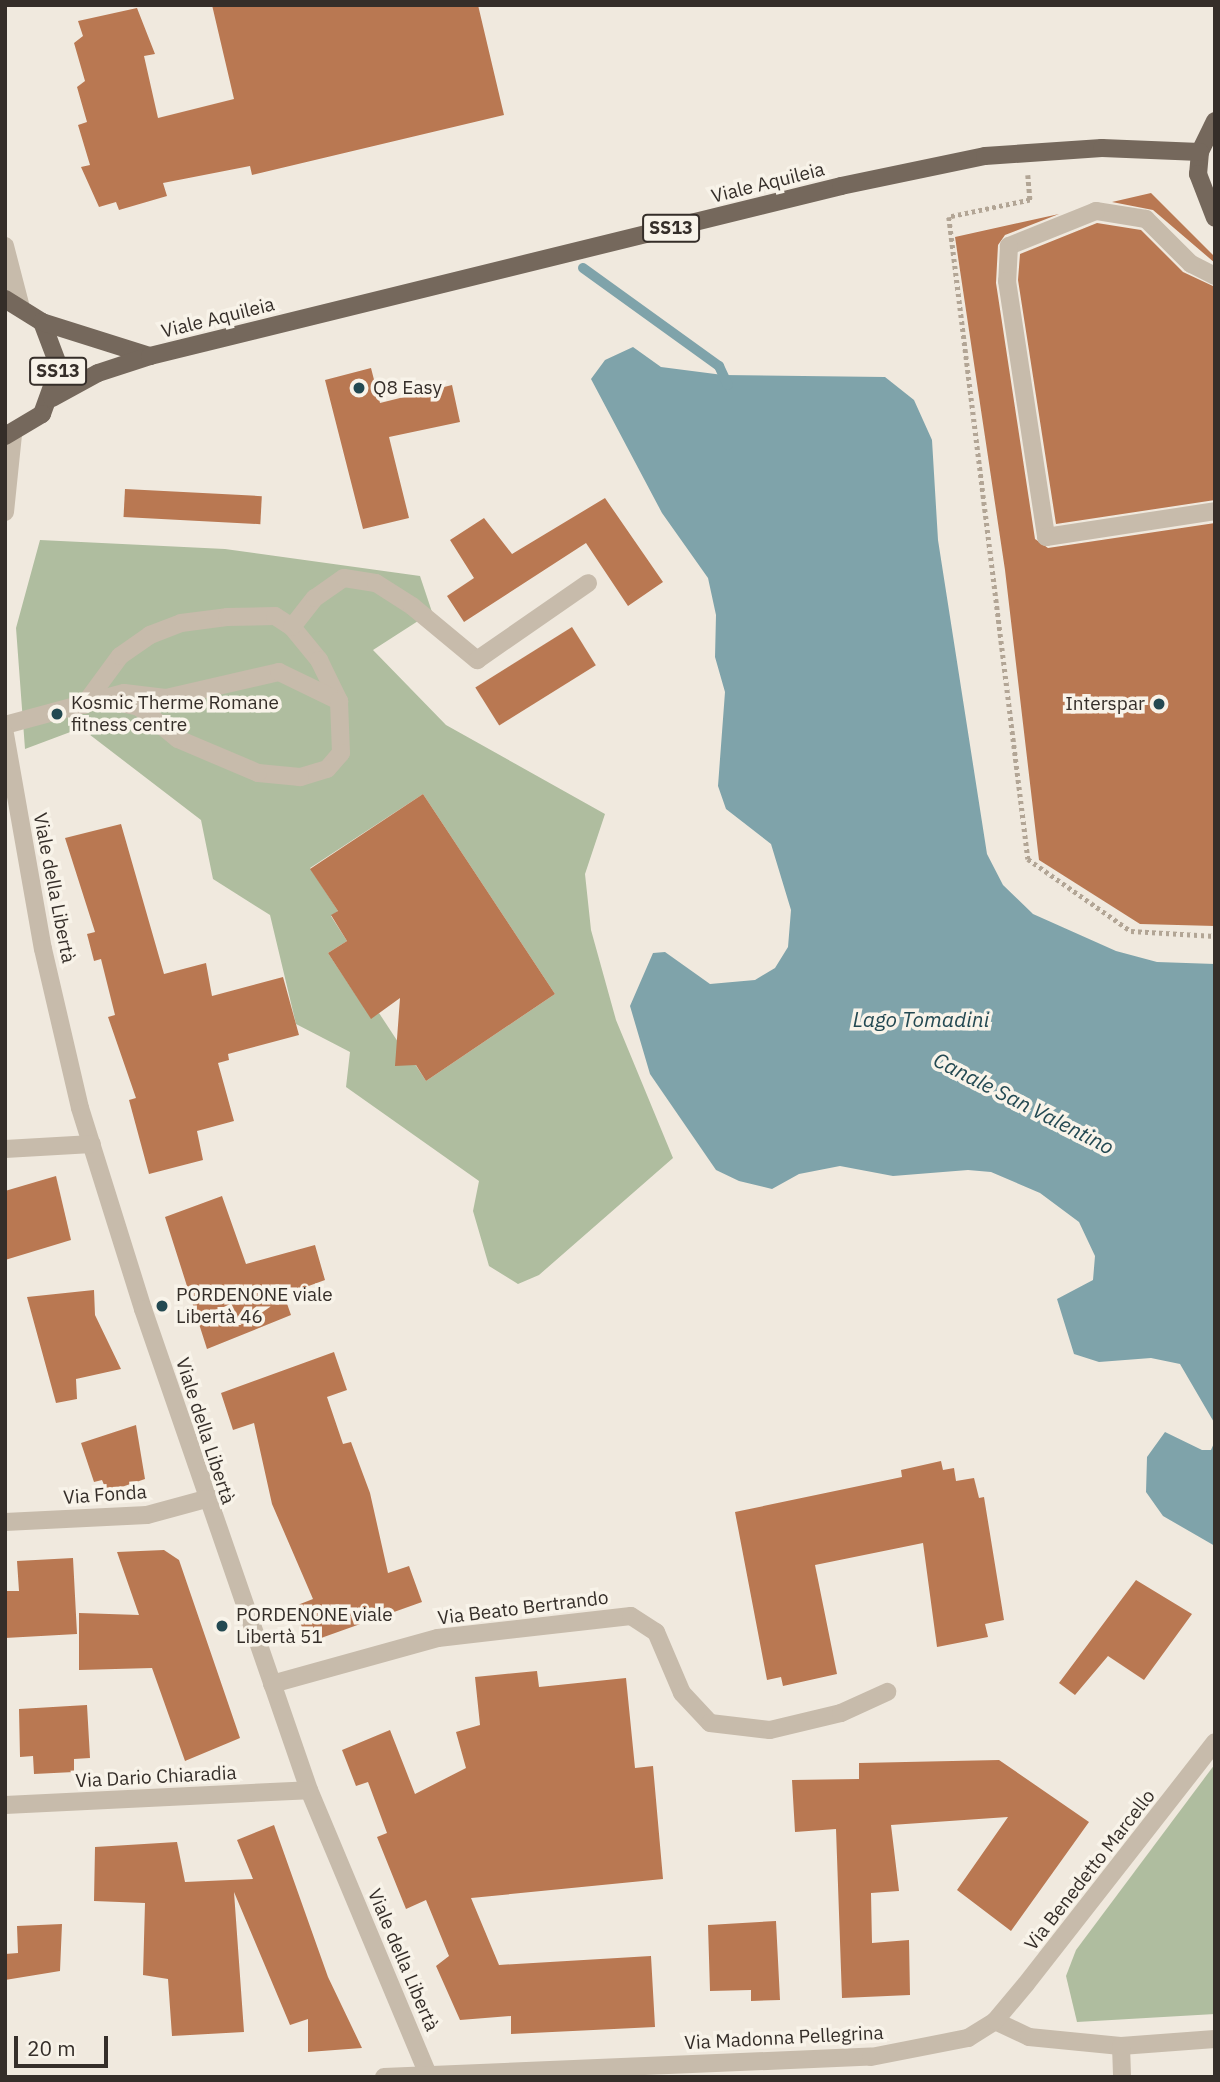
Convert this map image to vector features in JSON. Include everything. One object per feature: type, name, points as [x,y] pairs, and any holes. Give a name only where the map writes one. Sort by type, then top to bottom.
[{"type":"main road","points":[[1215,121],[1200,152],[1203,197],[1215,218]]},
{"type":"main road","name":"Viale Aquileia","points":[[9,435],[52,398],[150,356],[841,186],[1025,153],[1200,152]]},
{"type":"main road","name":"Viale Aquileia","points":[[13,301],[43,322],[150,356]]},
{"type":"main road","name":"SS13","points":[[43,322],[59,367],[52,398]]},
{"type":"street","points":[[1215,276],[1191,264],[1146,219],[1096,211],[1009,246],[1007,281],[1046,537],[1215,511]]},
{"type":"street","points":[[5,246],[13,301]]},
{"type":"street","points":[[5,512],[9,435]]},
{"type":"street","points":[[292,627],[331,584],[344,578],[376,583],[477,660],[588,583]]},
{"type":"street","points":[[83,705],[120,656],[181,623],[275,616],[292,627],[319,660],[338,701],[341,753],[327,769],[300,777],[258,773],[206,753],[139,707],[108,700]]},
{"type":"street","points":[[5,725],[108,700],[124,693],[166,698],[279,673],[338,701]]},
{"type":"street","name":"Viale della Libertà","points":[[5,734],[43,949],[92,1144],[205,1500],[309,1790],[429,2075]]},
{"type":"street","points":[[5,1149],[92,1144]]},
{"type":"street","name":"Via Fonda","points":[[5,1522],[147,1515],[205,1500]]},
{"type":"street","name":"Via Beato Bertrando","points":[[272,1684],[438,1638],[631,1616],[656,1632],[682,1693],[710,1723],[770,1730],[841,1713],[887,1692]]},
{"type":"street","name":"Via Benedetto Marcello","points":[[995,2021],[1215,1742]]},
{"type":"street","name":"Via Dario Chiaradia","points":[[5,1805],[309,1790]]},
{"type":"street","points":[[995,2021],[1028,2037],[1121,2046],[1215,2039]]},
{"type":"street","name":"Via Madonna Pellegrina","points":[[384,2077],[871,2057],[968,2038],[995,2021]]},
{"type":"street","points":[[1121,2046],[1122,2077]]},
{"type":"path","points":[[1025,153],[1030,200],[949,217],[1028,859],[1131,931],[1215,936]]},
{"type":"green space","points":[[40,540],[225,549],[420,576],[432,612],[373,650],[446,725],[605,814],[585,874],[591,930],[616,1020],[673,1158],[539,1275],[518,1284],[489,1266],[473,1211],[479,1181],[346,1087],[350,1052],[296,1024],[270,915],[213,879],[201,820],[81,728],[25,749],[16,628]],"holes":[[[423,794],[555,994],[426,1081],[415,1064],[398,1063],[400,1045],[379,1013],[371,1018],[328,953],[347,941],[331,916],[338,911],[310,868]]]},
{"type":"green space","points":[[1215,1764],[1215,2014],[1077,2022],[1066,1976],[1076,1950]]},
{"type":"water","name":"Lago Tomadini","points":[[633,347],[661,367],[723,375],[885,377],[914,400],[932,440],[938,540],[987,854],[1003,885],[1033,914],[1116,951],[1157,962],[1215,964],[1215,1424],[1180,1364],[1151,1358],[1099,1362],[1074,1354],[1057,1299],[1093,1280],[1095,1256],[1079,1222],[1040,1193],[991,1172],[968,1170],[893,1176],[840,1166],[799,1174],[772,1189],[739,1181],[716,1170],[650,1074],[630,1006],[653,953],[665,952],[710,984],[755,980],[775,968],[788,947],[791,910],[771,844],[726,809],[718,786],[725,692],[715,657],[716,615],[708,578],[662,513],[591,379],[605,360]]},
{"type":"water","points":[[1165,1432],[1202,1450],[1211,1450],[1215,1441],[1215,1546],[1163,1516],[1146,1492],[1147,1457]]},
{"type":"building","points":[[212,5],[478,5],[504,115],[252,175],[250,166],[163,183],[167,196],[119,210],[116,202],[99,207],[81,167],[90,165],[78,125],[87,122],[77,87],[85,81],[74,43],[83,36],[78,21],[137,8],[155,54],[144,56],[158,118],[234,99]]},
{"type":"building","points":[[1151,193],[1215,257],[1215,263],[1153,210],[1112,202]]},
{"type":"building","points":[[1059,214],[1005,235],[998,245],[996,283],[1035,539],[1048,548],[1215,523],[1215,926],[1140,924],[1039,860],[1005,570],[955,237]]},
{"type":"building","points":[[1097,223],[1141,230],[1183,272],[1215,287],[1215,500],[1056,524],[1018,280],[1020,254]]},
{"type":"building","points":[[371,368],[380,403],[452,385],[460,422],[389,437],[409,518],[363,529],[325,380]]},
{"type":"building","points":[[125,489],[262,496],[260,524],[124,517]]},
{"type":"building","points":[[605,498],[663,582],[628,606],[586,543],[464,622],[447,596],[474,578],[450,540],[484,518],[512,554]]},
{"type":"building","points":[[572,627],[596,665],[499,726],[475,687]]},
{"type":"building","points":[[423,794],[555,994],[426,1081],[416,1065],[395,1066],[400,998],[371,1019],[328,953],[347,941],[331,915],[338,911],[310,869]]},
{"type":"building","points":[[121,824],[164,974],[206,963],[212,996],[283,977],[299,1035],[228,1054],[229,1060],[218,1063],[234,1121],[197,1131],[203,1160],[149,1174],[129,1100],[136,1098],[108,1017],[115,1015],[101,959],[94,961],[87,934],[95,932],[65,838]]},
{"type":"building","points":[[56,1176],[71,1240],[5,1260],[5,1191]]},
{"type":"building","points":[[222,1196],[246,1264],[315,1245],[325,1280],[284,1295],[291,1315],[207,1349],[165,1217]]},
{"type":"building","points":[[94,1290],[95,1315],[121,1369],[76,1379],[77,1399],[56,1403],[27,1297]]},
{"type":"building","points":[[334,1352],[347,1390],[327,1397],[343,1444],[351,1442],[370,1493],[388,1573],[409,1566],[422,1602],[307,1643],[295,1606],[313,1599],[272,1504],[254,1423],[233,1430],[221,1393]]},
{"type":"building","points":[[136,1425],[145,1479],[107,1492],[102,1480],[94,1482],[81,1443]]},
{"type":"building","points":[[941,1461],[943,1470],[954,1468],[956,1481],[974,1478],[979,1498],[984,1497],[1004,1620],[985,1624],[988,1637],[937,1647],[923,1543],[815,1565],[837,1674],[783,1686],[781,1677],[767,1680],[735,1512],[902,1477],[901,1470]]},
{"type":"building","points":[[164,1550],[179,1560],[240,1738],[185,1761],[152,1668],[79,1670],[79,1613],[139,1615],[117,1552]]},
{"type":"building","points":[[73,1558],[77,1634],[5,1638],[5,1591],[19,1591],[17,1561]]},
{"type":"building","points":[[1136,1580],[1192,1614],[1144,1680],[1108,1656],[1075,1695],[1059,1683]]},
{"type":"building","points":[[537,1671],[539,1687],[626,1678],[635,1768],[653,1766],[663,1879],[471,1898],[499,1965],[651,1956],[655,2027],[511,2034],[511,2016],[460,2020],[436,1966],[449,1956],[426,1900],[406,1909],[377,1837],[387,1833],[368,1782],[356,1786],[342,1750],[390,1730],[415,1794],[466,1768],[456,1732],[480,1725],[475,1677]]},
{"type":"building","points":[[87,1705],[90,1758],[74,1759],[74,1772],[34,1774],[33,1756],[20,1757],[19,1709]]},
{"type":"building","points":[[999,1760],[1089,1822],[1011,1931],[957,1890],[1008,1817],[891,1825],[899,1891],[871,1893],[872,1943],[909,1940],[910,1995],[842,1998],[836,1829],[795,1832],[792,1780],[859,1779],[859,1763]]},
{"type":"building","points":[[274,1825],[328,1977],[362,2048],[308,2052],[308,2019],[290,2025],[234,1892],[244,2032],[172,2036],[168,1979],[143,1975],[145,1903],[94,1901],[95,1847],[177,1842],[185,1882],[253,1879],[237,1840]]},
{"type":"building","points":[[776,1921],[780,2000],[751,2001],[751,1990],[710,1991],[708,1925]]},
{"type":"building","points":[[62,1924],[60,1971],[5,1980],[5,1954],[18,1953],[17,1926]]},
{"type":"waterway","points":[[583,268],[719,366],[728,385]]},
{"type":"place","name":"Q8 Easy","points":[[359,388]]},
{"type":"place","name":"Interspar","points":[[1159,704]]},
{"type":"place","name":"Kosmic Therme Romane fitness centre","points":[[57,714]]},
{"type":"place","name":"PORDENONE viale Libertà 46","points":[[162,1306]]},
{"type":"place","name":"PORDENONE viale Libertà 51","points":[[222,1626]]},
{"type":"water label","name":"Canale San Valentino","points":[[1024,1103]]}]
